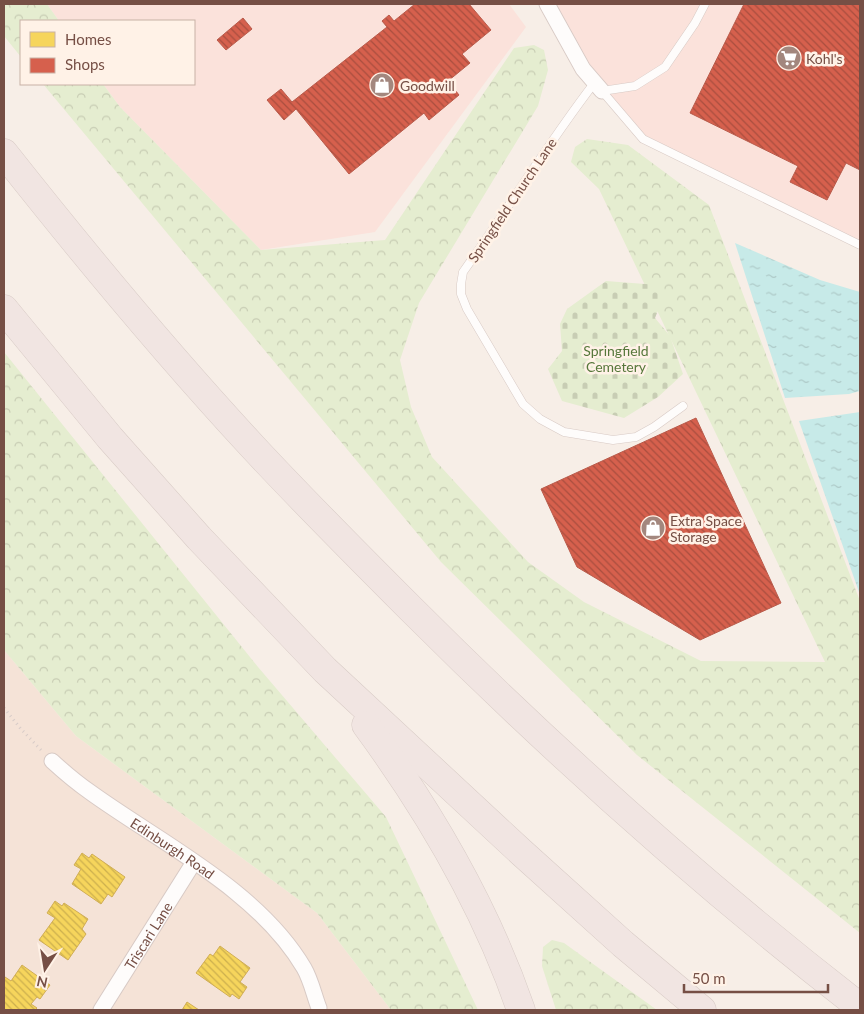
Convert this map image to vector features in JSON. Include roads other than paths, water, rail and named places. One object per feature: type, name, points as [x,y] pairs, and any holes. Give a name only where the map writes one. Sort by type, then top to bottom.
[{"type":"highway","points":[[4,154],[141,320],[251,445],[376,574],[517,713],[615,804],[721,896],[860,1007]]},
{"type":"highway","points":[[4,310],[110,438],[199,538],[325,670],[543,872],[623,944],[702,1010]]},
{"type":"highway","points":[[325,670],[381,746],[432,822],[471,893],[508,972],[521,1010]]},
{"type":"street","points":[[547,4],[583,69],[599,86]]},
{"type":"street","name":"Edinburgh Road","points":[[52,762],[90,792],[194,862],[239,895],[284,940],[305,970],[318,1008]]},
{"type":"street","name":"Triscari Lane","points":[[101,1010],[194,862]]},
{"type":"lane","points":[[599,86],[635,86],[665,67],[695,23],[705,4]]},
{"type":"lane","points":[[599,86],[643,139],[860,245]]},
{"type":"lane","name":"Springfield Church Lane","points":[[599,86],[562,126],[464,272],[461,294],[476,324],[523,404],[540,419],[564,432],[613,440],[636,437],[654,428],[683,406]]},
{"type":"water","points":[[735,243],[820,280],[860,292],[860,391],[849,394],[785,398]]},
{"type":"water","points":[[860,412],[860,595],[799,421]]},
{"type":"place","name":"Kohl's","points":[[789,58]]},
{"type":"place","name":"Goodwill","points":[[382,85]]},
{"type":"place","name":"Extra Space Storage","points":[[653,528]]},
{"type":"park label","name":"Springfield Cemetery","points":[[616,358]]}]
